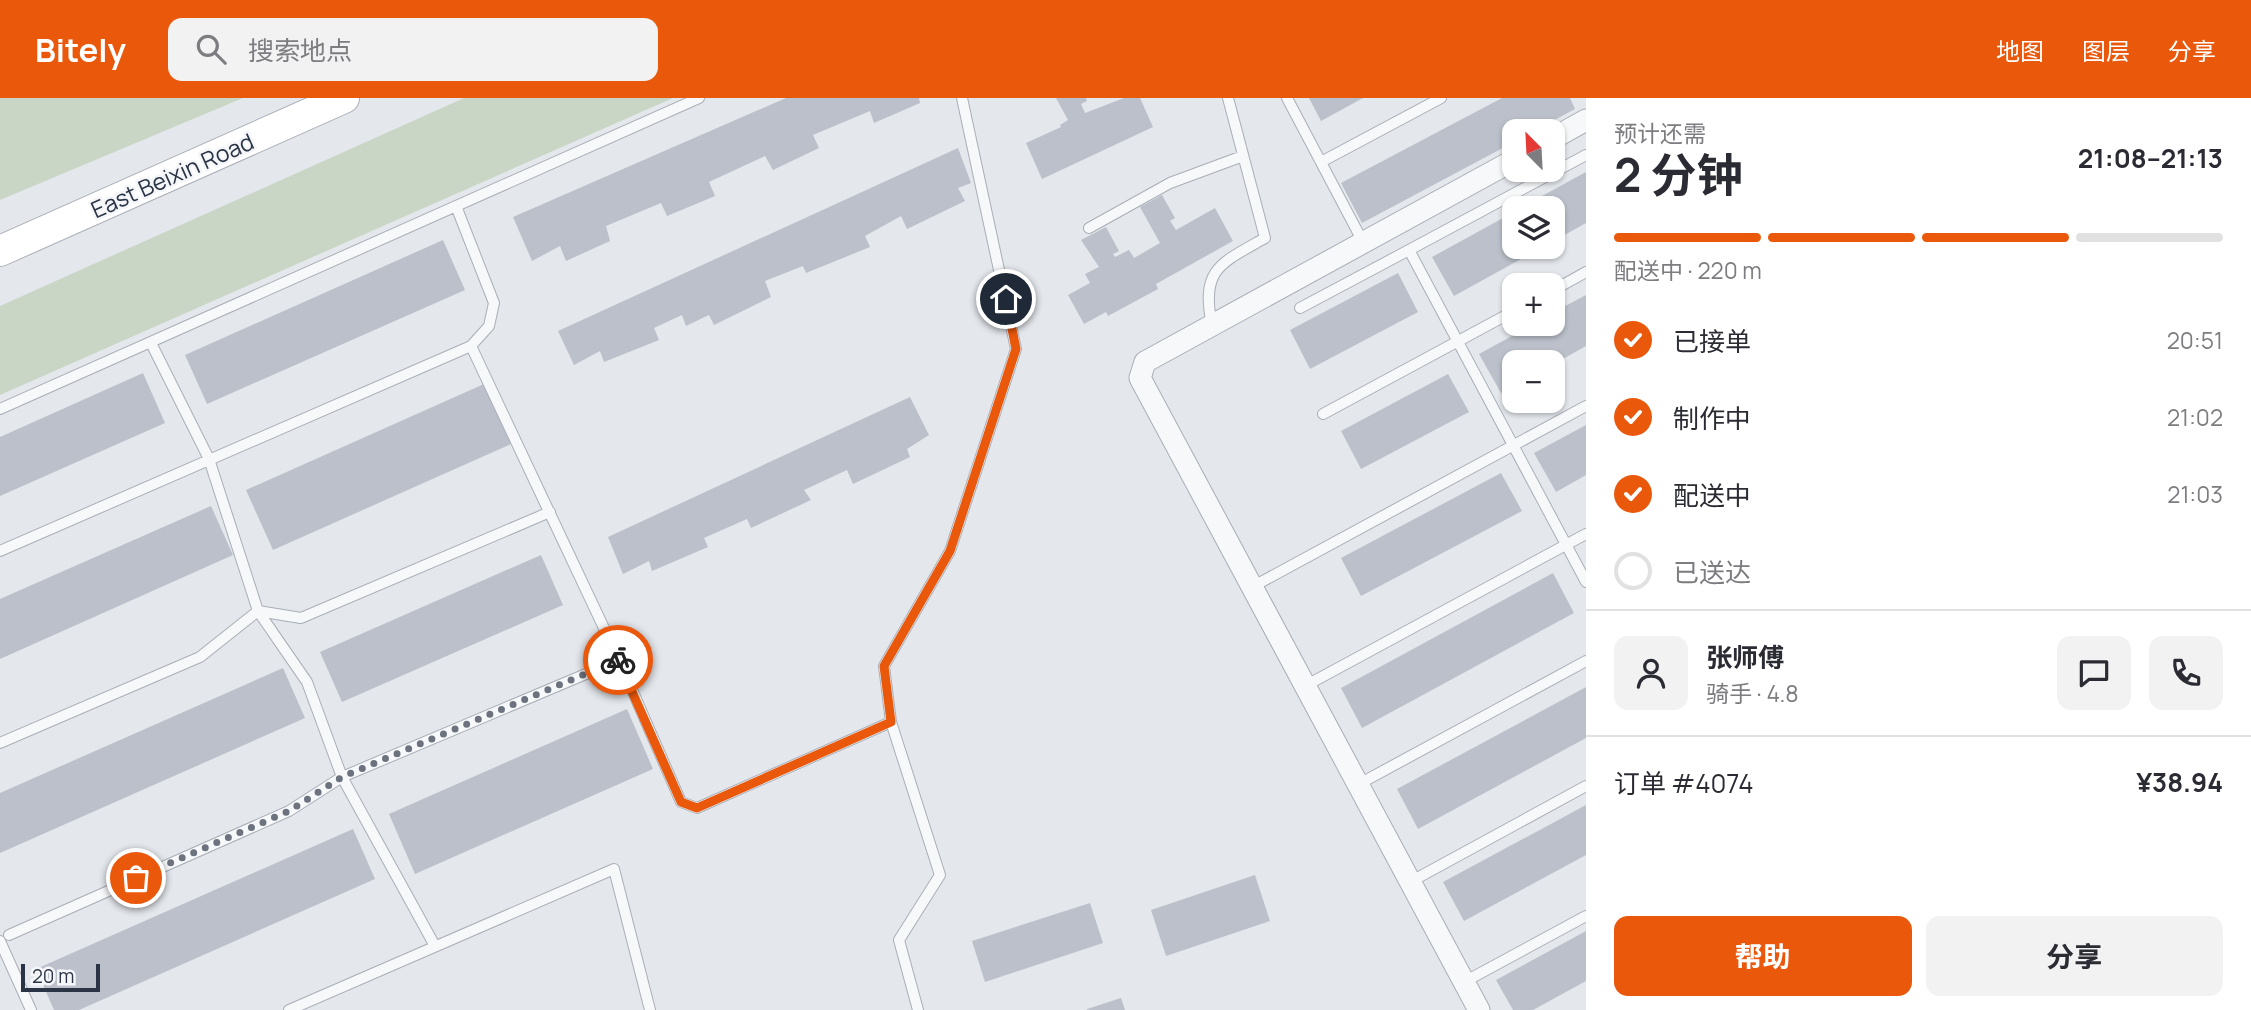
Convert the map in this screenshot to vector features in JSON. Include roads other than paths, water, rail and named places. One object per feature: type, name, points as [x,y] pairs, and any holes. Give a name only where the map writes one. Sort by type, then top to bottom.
[{"type":"main road","name":"East Beixin Road","points":[[0,251],[344,98]]},
{"type":"street","points":[[1565,132],[1586,120]]},
{"type":"street","points":[[1479,1010],[1140,378],[1145,362],[1502,167]]},
{"type":"lane","points":[[0,409],[699,98]]},
{"type":"lane","points":[[918,1010],[899,940],[940,875],[891,722],[884,666],[950,551],[1016,349],[962,98]]},
{"type":"lane","points":[[1212,325],[1207,299],[1213,274],[1227,259],[1265,238],[1228,98]]},
{"type":"lane","points":[[1287,98],[1363,242]]},
{"type":"lane","points":[[1321,162],[1441,98]]},
{"type":"lane","points":[[1300,309],[1586,155]]},
{"type":"lane","points":[[1089,228],[1170,183],[1242,156]]},
{"type":"lane","points":[[0,551],[471,346],[489,326],[494,303],[456,206]]},
{"type":"lane","points":[[1409,250],[1586,582]]},
{"type":"lane","points":[[1565,283],[1586,272]]},
{"type":"lane","points":[[1323,414],[1502,318]]},
{"type":"lane","points":[[151,343],[209,459],[258,611],[307,682],[342,777],[435,946]]},
{"type":"lane","points":[[471,346],[619,660],[681,802],[697,808],[891,722]]},
{"type":"lane","points":[[1252,587],[1586,406]]},
{"type":"lane","points":[[0,743],[200,657],[258,611],[301,618],[550,512]]},
{"type":"lane","points":[[1305,686],[1586,534]]},
{"type":"lane","points":[[31,1010],[4,938],[289,811],[342,777],[619,660]]},
{"type":"lane","points":[[1359,784],[1586,661]]},
{"type":"lane","points":[[1410,882],[1586,786]]},
{"type":"lane","points":[[296,1008],[614,869],[650,1010]]},
{"type":"lane","points":[[1464,982],[1586,916]]}]
